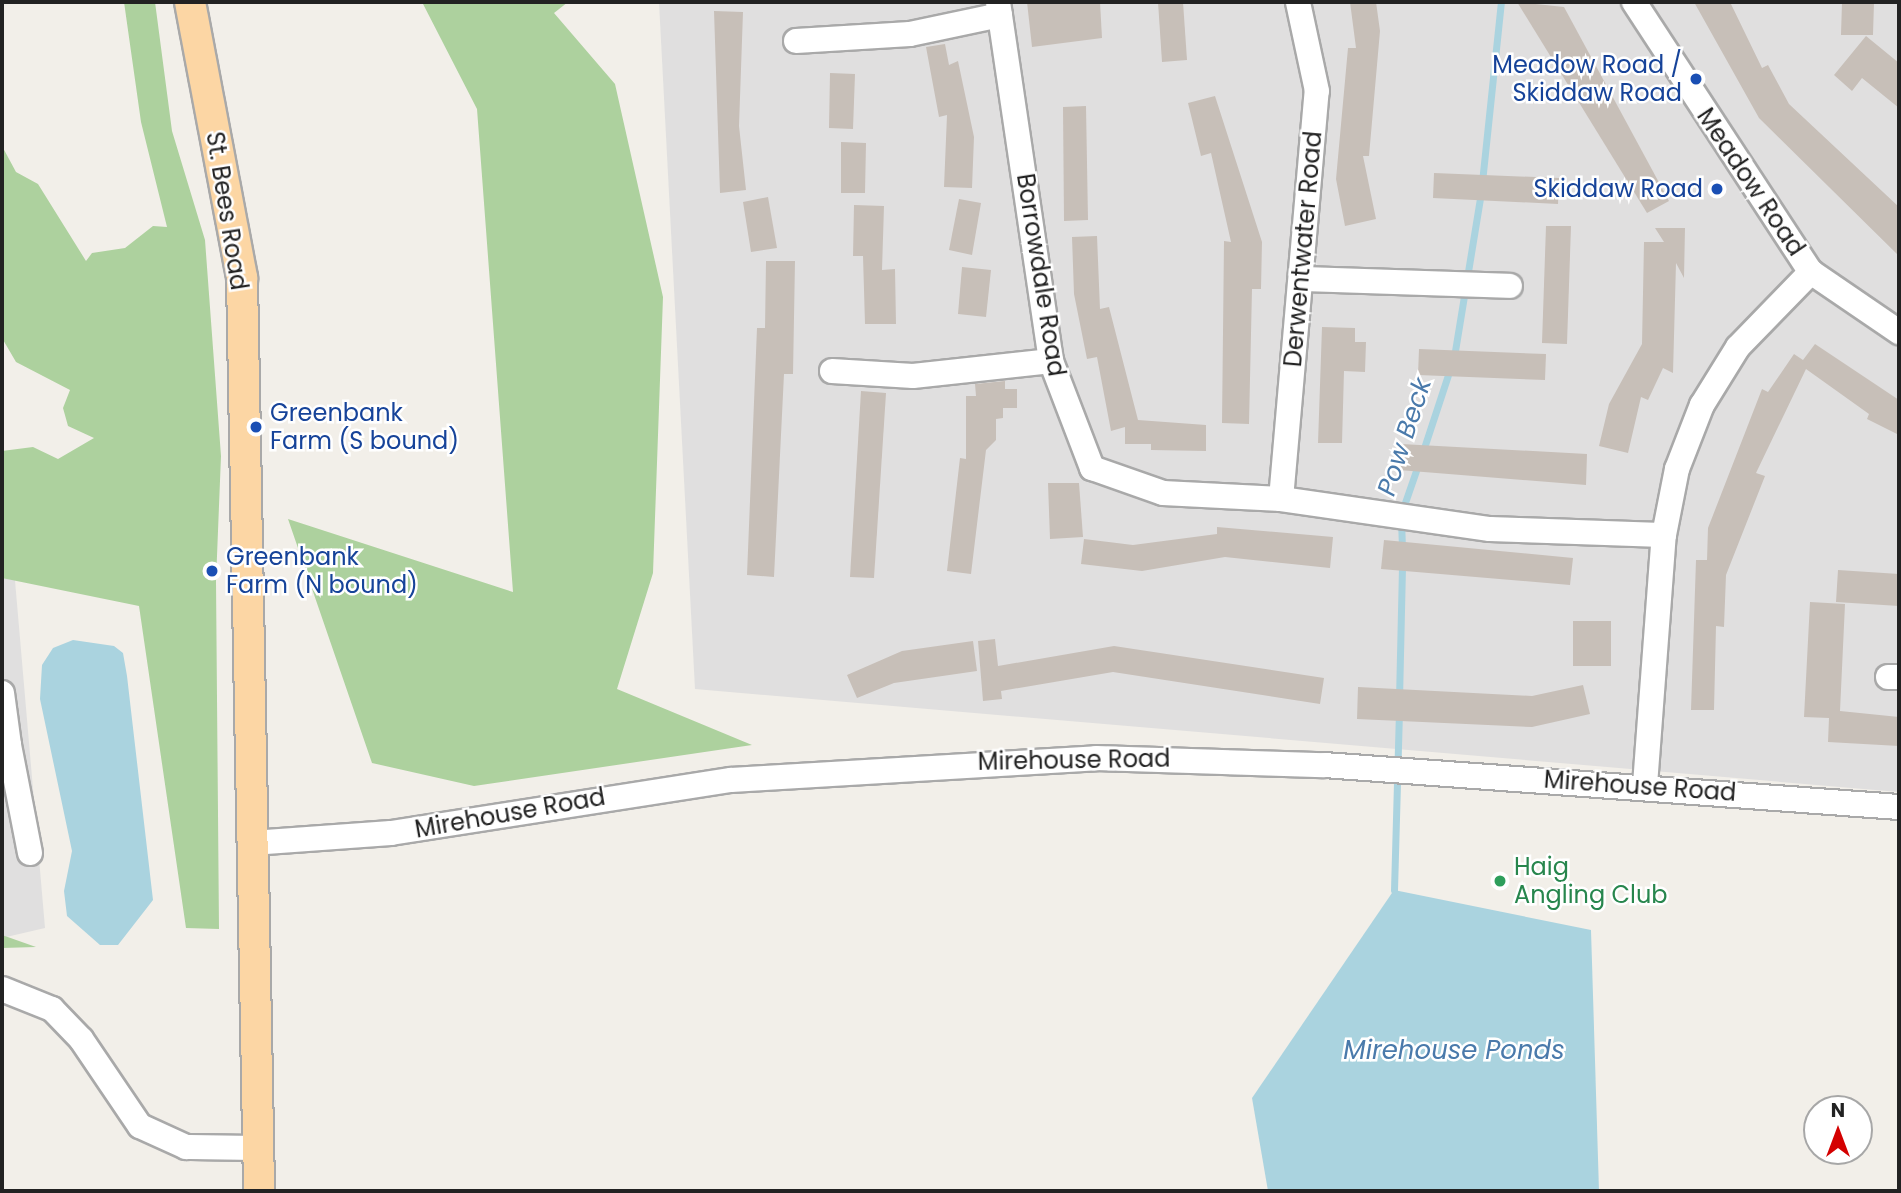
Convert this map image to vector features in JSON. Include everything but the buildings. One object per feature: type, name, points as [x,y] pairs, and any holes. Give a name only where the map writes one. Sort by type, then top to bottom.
[{"type":"main road","name":"St. Bees Road","points":[[190,2],[242,278],[259,1191]]},
{"type":"street","name":"Derwentwater Road","points":[[1281,499],[1317,91],[1298,2]]},
{"type":"street","name":"Meadow Road","points":[[1633,2],[1811,272],[1899,332]]},
{"type":"street","points":[[796,41],[910,34],[999,8]]},
{"type":"street","name":"Borrowdale Road","points":[[999,8],[1051,361],[1092,468],[1163,493],[1281,499],[1490,529],[1664,535]]},
{"type":"street","points":[[1645,785],[1664,535],[1677,469],[1702,405],[1745,338],[1811,272]]},
{"type":"street","points":[[1301,279],[1510,286]]},
{"type":"street","points":[[832,371],[914,376],[1051,361]]},
{"type":"street","points":[[2,693],[6,745],[30,853]]},
{"type":"street","name":"Mirehouse Road","points":[[252,843],[391,833],[731,780],[1003,760],[1200,760],[1645,785],[1899,807]]},
{"type":"street","points":[[2,989],[52,1009],[81,1039],[140,1126],[186,1147],[260,1148]]},
{"type":"shaded area","points":[[659,2],[1899,2],[1899,792],[695,689]]},
{"type":"shaded area","points":[[12,546],[45,928],[2,938],[2,547]]},
{"type":"green space","points":[[124,2],[155,2],[172,131],[205,240],[221,456],[216,581],[219,929],[186,928],[139,606],[2,578],[2,451],[33,447],[58,459],[94,438],[68,426],[63,408],[70,390],[16,362],[2,338],[2,146],[16,172],[38,184],[86,261],[92,253],[125,248],[153,226],[167,227],[141,122]]},
{"type":"green space","points":[[422,2],[568,2],[554,13],[615,84],[663,297],[653,573],[617,689],[752,745],[474,786],[372,763],[288,519],[513,592],[477,109]]},
{"type":"green space","points":[[2,935],[36,947],[2,948]]},
{"type":"water","points":[[73,640],[114,646],[123,653],[127,676],[153,900],[118,945],[100,945],[67,916],[64,891],[72,851],[40,699],[42,665],[53,648]]},
{"type":"water","name":"Mirehouse Ponds","points":[[1394,890],[1591,930],[1599,1191],[1268,1191],[1252,1098]]},
{"type":"waterway","name":"Pow Beck","points":[[1482,182],[1501,2]]},
{"type":"waterway","name":"Pow Beck","points":[[1454,357],[1481,193]]},
{"type":"waterway","name":"Pow Beck","points":[[1422,454],[1450,369]]},
{"type":"waterway","name":"Pow Beck","points":[[1402,548],[1401,514],[1418,465]]},
{"type":"waterway","name":"Pow Beck","points":[[1399,699],[1402,564]]},
{"type":"waterway","name":"Pow Beck","points":[[1394,890],[1399,714]]},
{"type":"place","name":"Meadow Road / Skiddaw Road","points":[[1696,79]]},
{"type":"place","name":"Skiddaw Road","points":[[1717,189]]},
{"type":"place","name":"Greenbank Farm (S bound)","points":[[256,427]]},
{"type":"place","name":"Greenbank Farm (N bound)","points":[[212,571]]},
{"type":"place","name":"Haig Angling Club","points":[[1500,881]]}]
